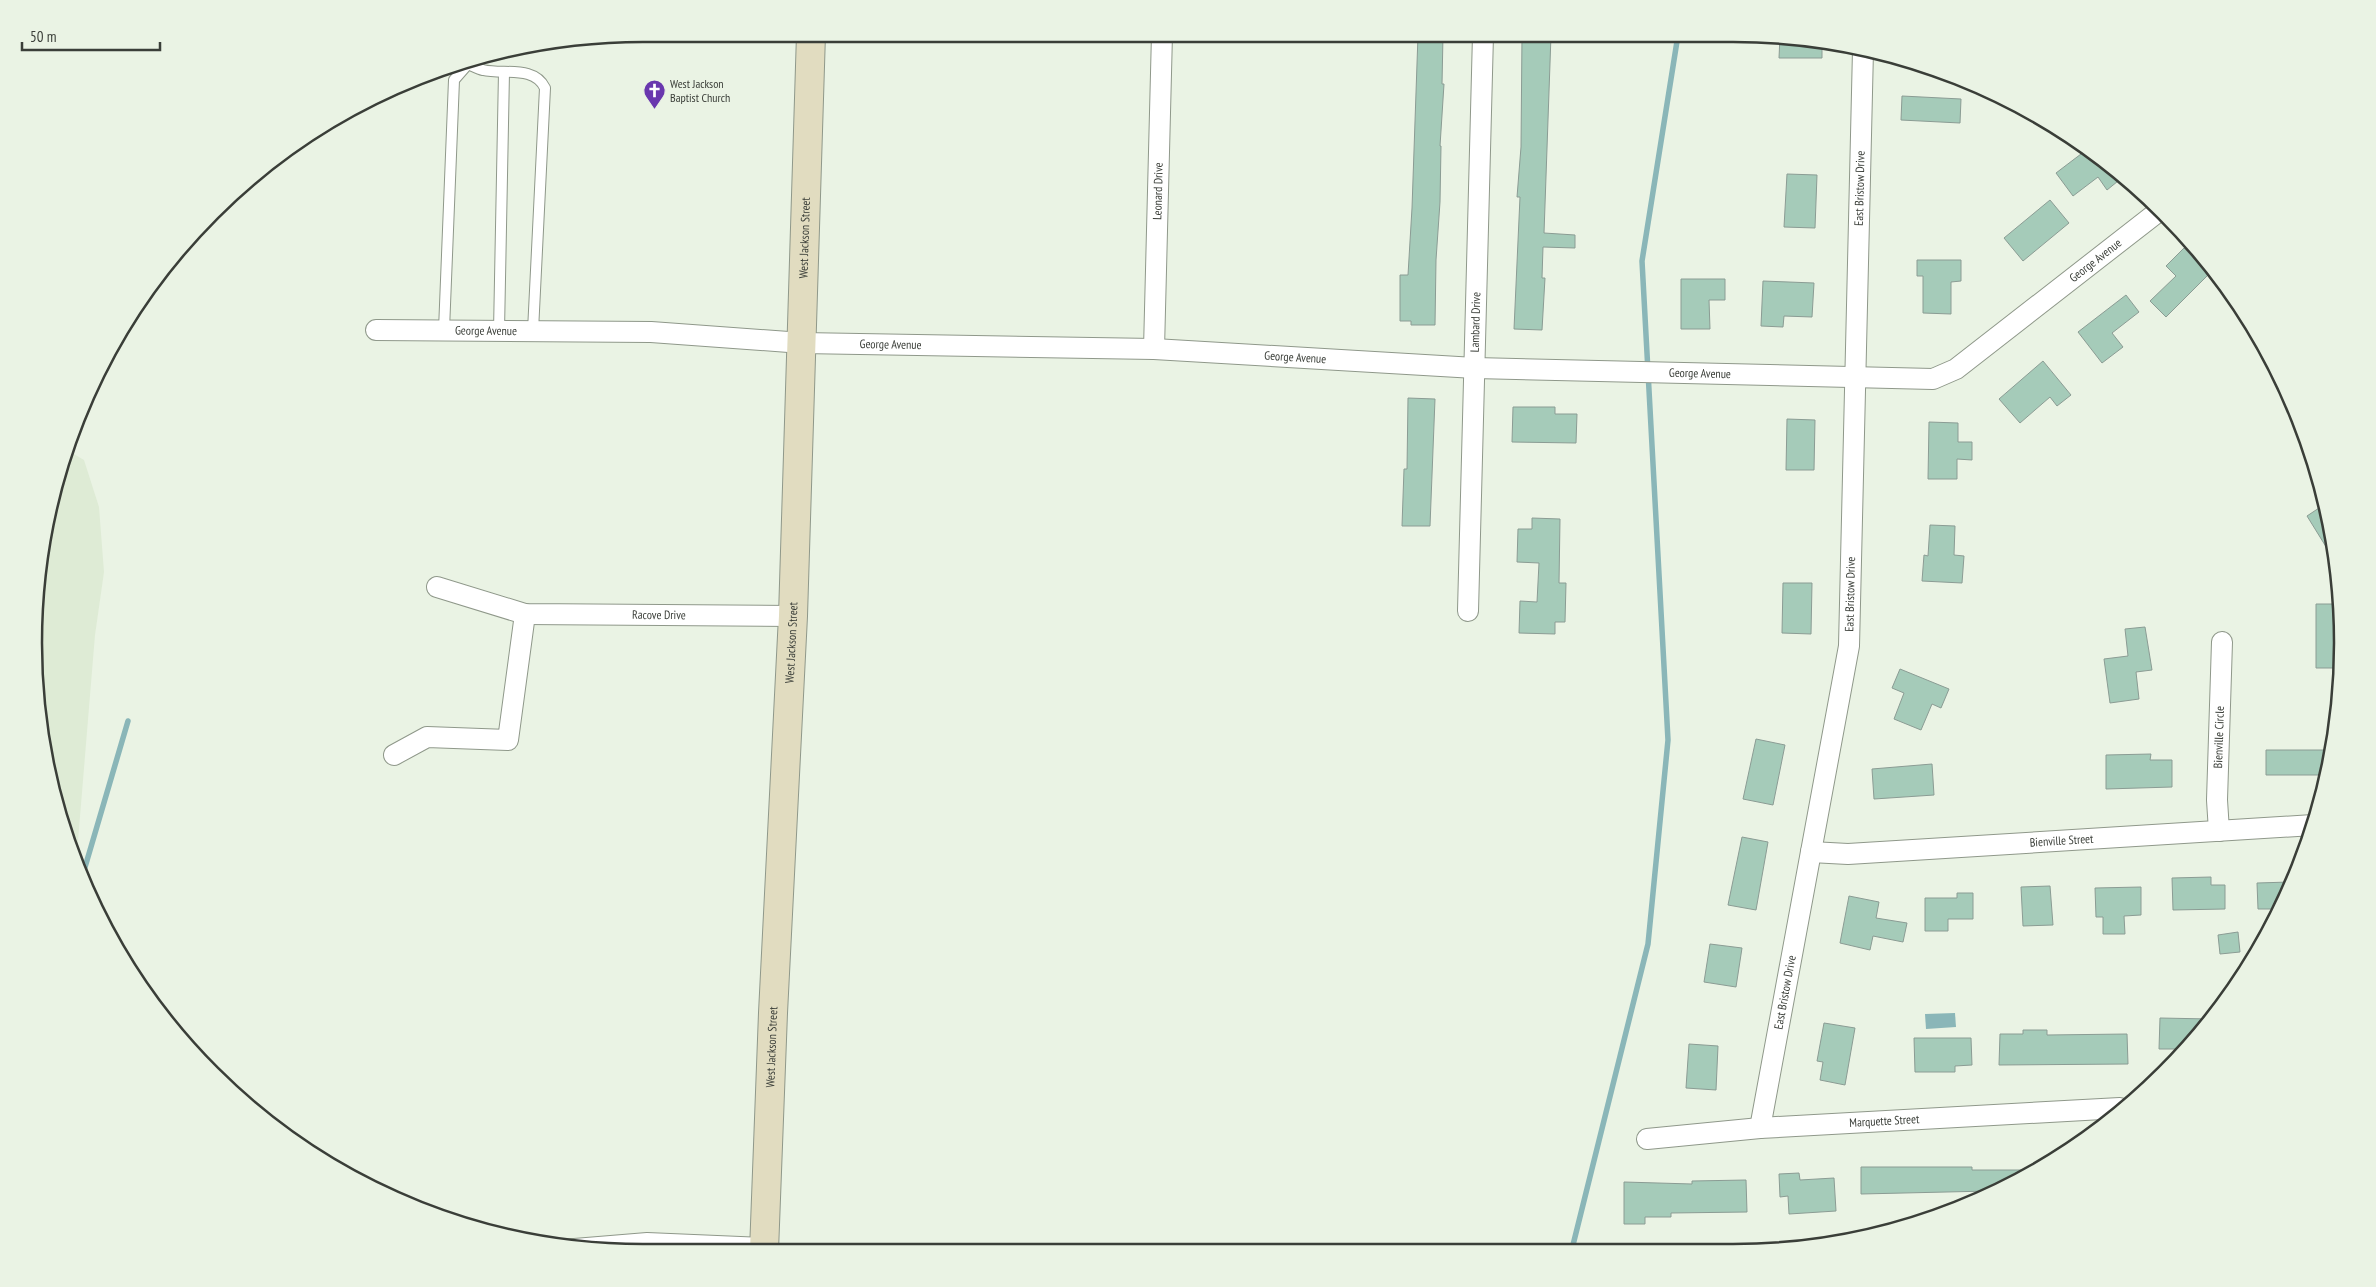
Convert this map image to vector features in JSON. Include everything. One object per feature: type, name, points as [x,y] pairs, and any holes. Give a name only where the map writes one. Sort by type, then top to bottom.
[{"type":"street","name":"West Jackson Street","points":[[764,1244],[773,1013],[793,616],[811,42]]},
{"type":"street","name":"Leonard Drive","points":[[1154,349],[1162,42]]},
{"type":"street","name":"Lambard Drive","points":[[1468,611],[1483,42]]},
{"type":"street","name":"East Bristow Drive","points":[[1760,1128],[1849,646],[1864,57]]},
{"type":"street","name":"George Avenue","points":[[376,330],[650,332],[802,343],[1154,349],[1475,368],[1933,379],[1948,375],[2153,215]]},
{"type":"street","name":"Racove Drive","points":[[437,587],[525,614],[793,616]]},
{"type":"street","points":[[394,755],[427,737],[508,740],[525,614]]},
{"type":"street","name":"Bienville Circle","points":[[2219,832],[2217,800],[2222,642]]},
{"type":"street","name":"Bienville Street","points":[[1811,852],[1848,854],[2305,826]]},
{"type":"street","name":"Marquette Street","points":[[1647,1139],[1760,1128],[2112,1108]]},
{"type":"lane","points":[[476,66],[483,70],[532,75],[541,80],[545,88],[533,331]]},
{"type":"lane","points":[[444,330],[454,80],[461,71]]},
{"type":"lane","points":[[499,330],[504,72]]},
{"type":"lane","points":[[596,1242],[647,1238],[725,1244]]},
{"type":"shaded area","points":[[73,454],[84,460],[99,507],[104,572],[95,635],[78,846],[54,761],[44,683],[42,644],[44,604],[54,526]]},
{"type":"water","points":[[1955,1013],[1956,1027],[1926,1029],[1925,1014]]},
{"type":"building","points":[[1418,42],[1443,42],[1442,84],[1444,84],[1440,146],[1440,202],[1436,260],[1435,325],[1411,325],[1411,321],[1400,321],[1400,275],[1408,275]]},
{"type":"building","points":[[1522,42],[1551,42],[1544,233],[1575,235],[1575,248],[1543,247],[1542,278],[1545,278],[1542,330],[1514,329],[1520,197],[1517,197],[1521,147]]},
{"type":"building","points":[[1780,45],[1822,50],[1822,58],[1779,58]]},
{"type":"building","points":[[1902,96],[1961,99],[1960,123],[1901,120]]},
{"type":"building","points":[[2080,154],[2117,182],[2107,190],[2098,177],[2073,196],[2056,173]]},
{"type":"building","points":[[1787,174],[1817,175],[1815,228],[1784,227]]},
{"type":"building","points":[[2050,200],[2069,223],[2023,261],[2004,238]]},
{"type":"building","points":[[2184,248],[2207,276],[2166,317],[2150,301],[2176,276],[2166,266]]},
{"type":"building","points":[[1917,260],[1961,260],[1961,281],[1951,282],[1951,314],[1923,313],[1923,276],[1917,276]]},
{"type":"building","points":[[1681,279],[1725,279],[1725,300],[1709,300],[1710,329],[1681,329]]},
{"type":"building","points":[[1763,281],[1814,283],[1812,317],[1784,316],[1783,327],[1761,326]]},
{"type":"building","points":[[2126,295],[2139,312],[2112,333],[2123,347],[2102,363],[2078,332]]},
{"type":"building","points":[[2043,361],[2071,395],[2057,406],[2050,397],[2020,423],[1999,399]]},
{"type":"building","points":[[1408,398],[1435,399],[1430,526],[1402,526],[1404,469],[1407,469]]},
{"type":"building","points":[[1513,407],[1555,407],[1555,414],[1577,414],[1576,443],[1512,442]]},
{"type":"building","points":[[1787,419],[1815,420],[1814,470],[1786,470]]},
{"type":"building","points":[[1929,422],[1958,423],[1958,442],[1972,442],[1972,460],[1957,459],[1957,479],[1928,479]]},
{"type":"building","points":[[2318,509],[2325,545],[2307,516]]},
{"type":"building","points":[[1532,518],[1560,519],[1559,583],[1566,583],[1565,622],[1555,622],[1555,634],[1519,633],[1520,601],[1537,602],[1539,563],[1517,562],[1518,529],[1532,529]]},
{"type":"building","points":[[1930,525],[1955,526],[1954,555],[1964,556],[1962,583],[1922,581],[1924,555],[1928,556]]},
{"type":"building","points":[[1783,583],[1812,583],[1811,634],[1782,633]]},
{"type":"building","points":[[2316,604],[2332,604],[2334,644],[2333,668],[2316,668]]},
{"type":"building","points":[[2145,627],[2152,670],[2136,672],[2139,699],[2110,703],[2104,659],[2128,656],[2125,629]]},
{"type":"building","points":[[1900,669],[1949,689],[1941,708],[1932,704],[1921,730],[1894,719],[1904,693],[1892,688]]},
{"type":"building","points":[[1756,739],[1785,745],[1773,805],[1743,799]]},
{"type":"building","points":[[2266,750],[2324,750],[2319,775],[2266,775]]},
{"type":"building","points":[[2151,754],[2150,760],[2172,760],[2172,787],[2106,789],[2106,755]]},
{"type":"building","points":[[1932,764],[1934,795],[1874,799],[1872,769]]},
{"type":"building","points":[[1742,837],[1768,842],[1756,910],[1728,905]]},
{"type":"building","points":[[2211,877],[2211,885],[2225,885],[2225,909],[2173,910],[2172,878]]},
{"type":"building","points":[[2284,882],[2272,909],[2258,909],[2257,883]]},
{"type":"building","points":[[2050,886],[2053,925],[2023,926],[2021,887]]},
{"type":"building","points":[[2141,887],[2141,915],[2124,916],[2125,934],[2103,934],[2103,917],[2096,917],[2095,888]]},
{"type":"building","points":[[1957,893],[1973,893],[1973,919],[1948,919],[1948,931],[1925,931],[1925,898],[1957,898]]},
{"type":"building","points":[[1849,896],[1879,902],[1876,918],[1907,923],[1903,942],[1873,936],[1870,950],[1840,943]]},
{"type":"building","points":[[2238,932],[2240,952],[2220,954],[2218,935]]},
{"type":"building","points":[[1710,944],[1742,948],[1736,987],[1704,982]]},
{"type":"building","points":[[2160,1018],[2201,1019],[2175,1049],[2159,1049]]},
{"type":"building","points":[[1824,1023],[1855,1028],[1845,1085],[1820,1080],[1823,1062],[1817,1061]]},
{"type":"building","points":[[2023,1030],[2047,1030],[2047,1035],[2127,1034],[2128,1064],[1999,1065],[2000,1034],[2023,1034]]},
{"type":"building","points":[[1914,1038],[1971,1038],[1972,1065],[1955,1066],[1955,1072],[1915,1072]]},
{"type":"building","points":[[1689,1044],[1718,1046],[1716,1090],[1686,1088]]},
{"type":"building","points":[[1861,1167],[1972,1167],[1972,1170],[2022,1170],[1979,1191],[1861,1194]]},
{"type":"building","points":[[1799,1173],[1800,1180],[1834,1178],[1836,1211],[1789,1214],[1788,1196],[1780,1197],[1779,1174]]},
{"type":"building","points":[[1746,1180],[1747,1212],[1671,1213],[1671,1217],[1645,1217],[1645,1224],[1624,1224],[1624,1182],[1692,1184],[1692,1181]]},
{"type":"waterway","points":[[1573,1244],[1648,944],[1668,740],[1642,261],[1677,42]]},
{"type":"waterway","points":[[85,866],[128,721]]},
{"type":"place","name":"West Jackson Baptist Church","points":[[654,110]]}]
